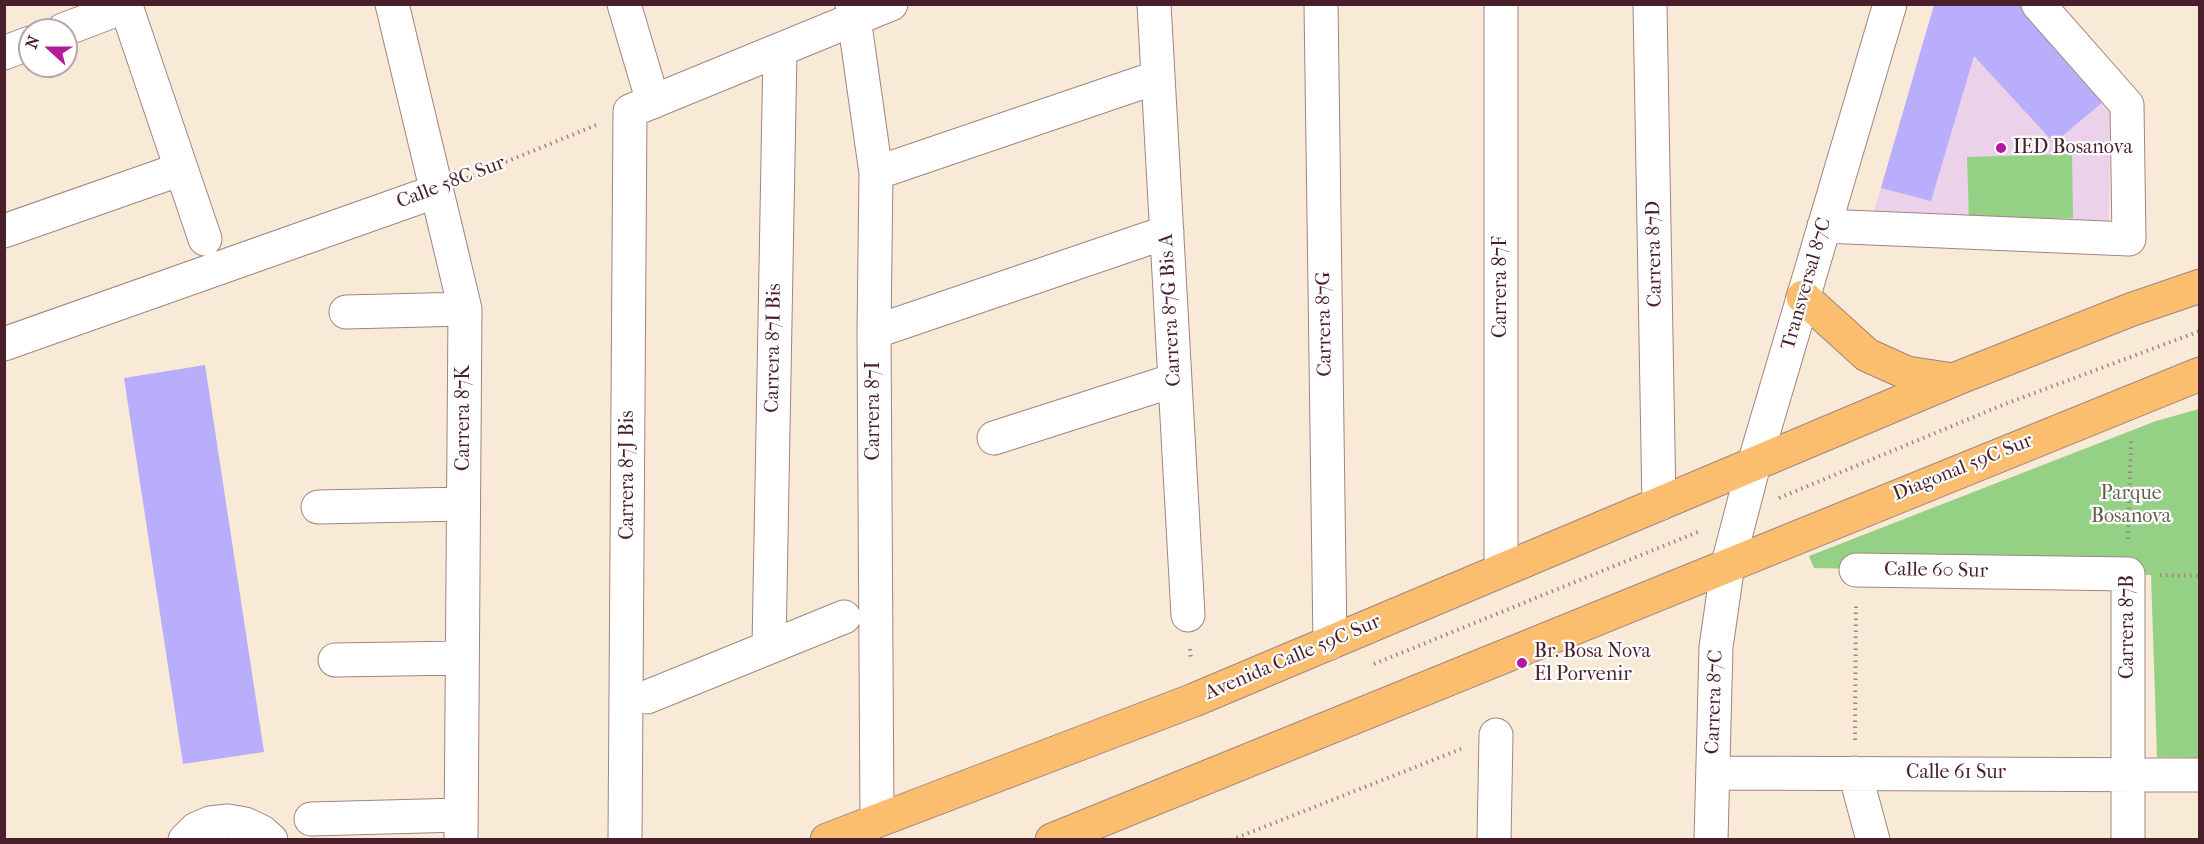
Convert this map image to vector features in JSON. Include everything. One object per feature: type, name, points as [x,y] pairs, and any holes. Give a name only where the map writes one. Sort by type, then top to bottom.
[{"type":"main road","points":[[1754,464],[1953,380],[2199,286]]},
{"type":"main road","points":[[1803,297],[1867,355],[1907,373],[1953,380]]},
{"type":"main road","name":"Diagonal 59C Sur","points":[[1728,564],[2199,374]]},
{"type":"main road","name":"Avenida Calle 59C Sur","points":[[827,840],[1194,700],[1754,464]]},
{"type":"main road","points":[[1052,840],[1728,564]]},
{"type":"street","name":"Carrera 87K","points":[[392,4],[465,309],[461,827]]},
{"type":"street","name":"Carrera 87J Bis","points":[[624,4],[641,107],[625,840]]},
{"type":"street","points":[[641,107],[780,50],[854,11],[891,4]]},
{"type":"street","name":"Carrera 87G Bis A","points":[[1154,4],[1188,615]]},
{"type":"street","name":"Carrera 87G","points":[[1321,4],[1330,643]]},
{"type":"street","name":"Carrera 87F","points":[[1501,4],[1501,570]]},
{"type":"street","name":"Carrera 87D","points":[[1650,4],[1659,504]]},
{"type":"street","name":"Transversal 87C","points":[[1728,564],[1754,464],[1890,4]]},
{"type":"street","points":[[1824,226],[2129,239],[2127,105],[2038,4]]},
{"type":"street","points":[[78,24],[126,6],[205,239]]},
{"type":"street","name":"Carrera 87I","points":[[854,11],[876,173],[874,332],[877,820]]},
{"type":"street","name":"Carrera 87I Bis","points":[[769,647],[780,50]]},
{"type":"street","points":[[876,173],[1158,76]]},
{"type":"street","points":[[4,231],[181,169]]},
{"type":"street","name":"Calle 58C Sur","points":[[4,344],[437,191]]},
{"type":"street","points":[[874,332],[1167,232]]},
{"type":"street","points":[[346,312],[465,309]]},
{"type":"street","points":[[994,438],[1175,380]]},
{"type":"street","points":[[318,507],[464,504]]},
{"type":"street","name":"Carrera 87C","points":[[1711,840],[1717,638],[1728,564]]},
{"type":"street","name":"Calle 60 Sur","points":[[1856,570],[2128,574]]},
{"type":"street","name":"Carrera 87B","points":[[2128,574],[2128,840]]},
{"type":"street","points":[[647,697],[844,617]]},
{"type":"street","points":[[335,660],[462,658]]},
{"type":"street","points":[[1494,840],[1496,735]]},
{"type":"street","name":"Calle 61 Sur","points":[[1713,772],[2199,775]]},
{"type":"street","points":[[1855,773],[1873,840]]},
{"type":"street","points":[[312,819],[461,827]]},
{"type":"street","points":[[185,840],[196,829],[210,823],[228,821],[245,824],[262,832],[271,840]]},
{"type":"path","name":"Calle 58C Sur","points":[[437,191],[641,107]]},
{"type":"path","points":[[1778,499],[2006,404],[2199,331]]},
{"type":"path","name":"Carrera 87B","points":[[2128,574],[2131,437]]},
{"type":"path","points":[[1855,773],[1856,570]]},
{"type":"path","points":[[1231,840],[1496,735]]},
{"type":"shaded area","name":"IED Bosanova","points":[[1934,5],[2019,5],[2110,109],[2109,228],[1873,215]]},
{"type":"green space","points":[[2072,154],[2073,218],[1969,221],[1967,157]]},
{"type":"green space","name":"Parque Bosanova","points":[[2199,409],[2199,758],[2157,757],[2151,575],[1814,568],[1809,556],[2156,421]]},
{"type":"building","points":[[1934,5],[2019,5],[2104,101],[2054,143],[1974,56],[1931,201],[1881,188]]},
{"type":"building","points":[[205,365],[264,752],[183,764],[124,378]]},
{"type":"place","name":"IED Bosanova","points":[[2001,148]]},
{"type":"place","name":"Br. Bosa Nova El Porvenir","points":[[1522,663]]}]
